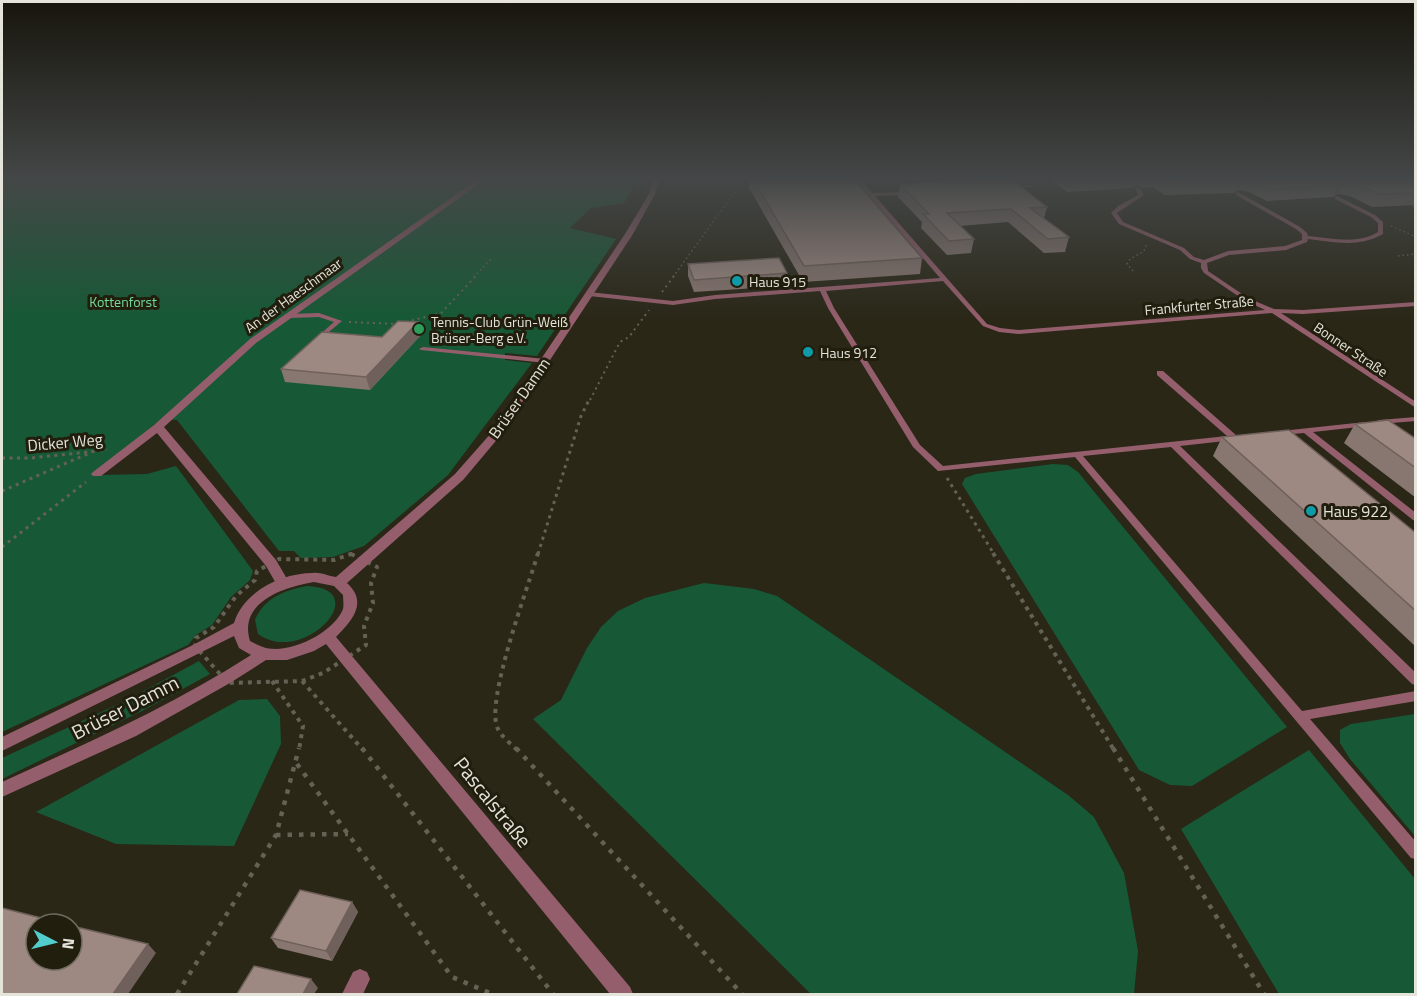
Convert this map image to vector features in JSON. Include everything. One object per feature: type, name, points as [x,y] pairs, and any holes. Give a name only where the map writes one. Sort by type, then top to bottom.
[{"type":"street","name":"An der Haeschmaar","points":[[97,474],[158,427],[231,361],[288,316],[417,225]]},
{"type":"street","name":"Brüser Damm","points":[[339,582],[459,477],[496,434],[634,225]]},
{"type":"street","points":[[158,427],[271,563],[283,584]]},
{"type":"street","points":[[314,577],[339,582],[348,590],[352,600],[350,613],[342,626],[328,637],[296,652],[278,655],[263,654],[244,644],[239,627],[253,602],[283,584],[314,577]]},
{"type":"street","name":"Brüser Damm","points":[[2,744],[239,627]]},
{"type":"street","name":"Pascalstraße","points":[[328,637],[623,994]]},
{"type":"street","name":"Brüser Damm","points":[[2,790],[130,731],[225,679],[263,654]]},
{"type":"lane","name":"Bonner Straße","points":[[1125,225],[1182,249],[1192,258],[1204,262],[1206,272],[1246,298],[1273,311],[1416,406]]},
{"type":"lane","points":[[1294,225],[1306,237],[1337,240],[1368,239],[1381,233],[1381,225]]},
{"type":"lane","points":[[887,228],[900,227],[945,279]]},
{"type":"lane","points":[[1204,262],[1228,253],[1294,246],[1301,244],[1306,237]]},
{"type":"lane","points":[[589,294],[673,303],[715,297],[945,279]]},
{"type":"lane","name":"Frankfurter Straße","points":[[945,279],[985,325],[999,330],[1019,332],[1273,311],[1303,312],[1416,304]]},
{"type":"lane","points":[[822,289],[831,308],[917,447],[941,469],[1246,437]]},
{"type":"lane","points":[[288,316],[319,315],[339,321]]},
{"type":"lane","points":[[314,343],[339,321]]},
{"type":"lane","points":[[423,349],[545,361]]},
{"type":"lane","points":[[1160,373],[1234,438]]},
{"type":"lane","points":[[1270,434],[1416,418]]},
{"type":"lane","points":[[1305,430],[1416,518]]},
{"type":"lane","points":[[1174,445],[1416,681]]},
{"type":"lane","points":[[1077,454],[1416,852]]},
{"type":"lane","points":[[1299,716],[1416,696]]},
{"type":"path","points":[[711,225],[629,337],[620,342],[581,416],[503,667],[496,696],[494,718],[498,729],[742,994]]},
{"type":"path","points":[[1389,225],[1415,236]]},
{"type":"path","points":[[1133,271],[1127,264],[1130,259],[1144,251],[1146,242],[1144,238],[1150,236]]},
{"type":"path","points":[[1398,256],[1416,254]]},
{"type":"path","points":[[339,321],[392,326],[441,313],[492,258]]},
{"type":"path","points":[[429,316],[469,352]]},
{"type":"path","points":[[2,491],[96,450]]},
{"type":"path","name":"Dicker Weg","points":[[2,458],[31,458],[96,450],[130,450]]},
{"type":"path","points":[[941,469],[1264,994]]},
{"type":"path","points":[[2,547],[97,474]]},
{"type":"path","points":[[279,559],[311,561],[334,560],[351,554],[354,556]]},
{"type":"path","points":[[195,646],[196,638],[214,627],[236,596],[255,580],[256,571],[262,568]]},
{"type":"path","points":[[359,649],[366,645],[364,626],[373,603],[371,584]]},
{"type":"path","points":[[206,657],[217,670]]},
{"type":"path","points":[[228,683],[302,681],[322,673]]},
{"type":"path","points":[[177,994],[276,835],[297,764],[303,726],[272,681]]},
{"type":"path","points":[[302,681],[378,766],[553,994]]},
{"type":"path","points":[[297,764],[452,977],[492,994]]},
{"type":"path","points":[[276,835],[348,834]]},
{"type":"green space","name":"Kottenforst","points":[[2,225],[573,225],[570,228],[616,239],[537,356],[505,353],[505,360],[532,363],[448,475],[364,546],[333,557],[301,558],[294,551],[279,551],[177,420],[161,419],[123,450],[101,475],[147,474],[176,466],[253,571],[250,580],[231,597],[212,625],[196,635],[188,645],[2,732]]},
{"type":"green space","points":[[1053,464],[1068,465],[1078,472],[1287,727],[1192,786],[1170,785],[1139,770],[962,484],[965,478],[976,474]]},
{"type":"green space","points":[[704,583],[754,589],[777,596],[1068,795],[1094,817],[1124,873],[1138,951],[1134,994],[811,994],[533,719],[561,700],[587,648],[601,627],[618,611],[645,598]]},
{"type":"green space","points":[[307,586],[327,590],[335,599],[334,611],[325,624],[311,634],[294,641],[276,642],[258,634],[255,620],[264,606],[276,596]]},
{"type":"green space","points":[[199,661],[210,674],[146,709],[2,779],[2,758],[125,701]]},
{"type":"green space","points":[[267,699],[280,716],[281,744],[234,846],[116,844],[36,812],[239,700]]},
{"type":"green space","points":[[1416,714],[1415,836],[1350,759],[1340,743],[1340,730],[1351,724]]},
{"type":"green space","points":[[1309,750],[1415,879],[1415,994],[1279,994],[1181,829]]},
{"type":"building","points":[[780,225],[894,225],[922,258],[804,266]]},
{"type":"building","points":[[934,225],[960,225],[974,239],[949,241]]},
{"type":"building","points":[[1031,225],[1054,225],[1069,237],[1048,239]]},
{"type":"building","points":[[779,258],[787,273],[694,280],[688,264]]},
{"type":"building","points":[[398,321],[418,322],[366,377],[281,369],[322,332],[382,337]]},
{"type":"building","points":[[1388,420],[1416,439],[1416,468],[1355,424]]},
{"type":"building","points":[[1289,430],[1416,533],[1416,611],[1222,437]]},
{"type":"building","points":[[300,890],[352,902],[326,951],[271,938]]},
{"type":"building","points":[[2,908],[24,914],[24,972],[84,972],[84,929],[148,944],[113,994],[2,994]]},
{"type":"building","points":[[254,966],[311,979],[303,994],[237,994]]},
{"type":"place","name":"Haus 915","points":[[737,281]]},
{"type":"place","name":"Tennis-Club Grün-Weiß Brüser-Berg e.V.","points":[[419,329]]},
{"type":"place","name":"Haus 912","points":[[808,352]]},
{"type":"place","name":"Haus 922","points":[[1311,511]]}]
